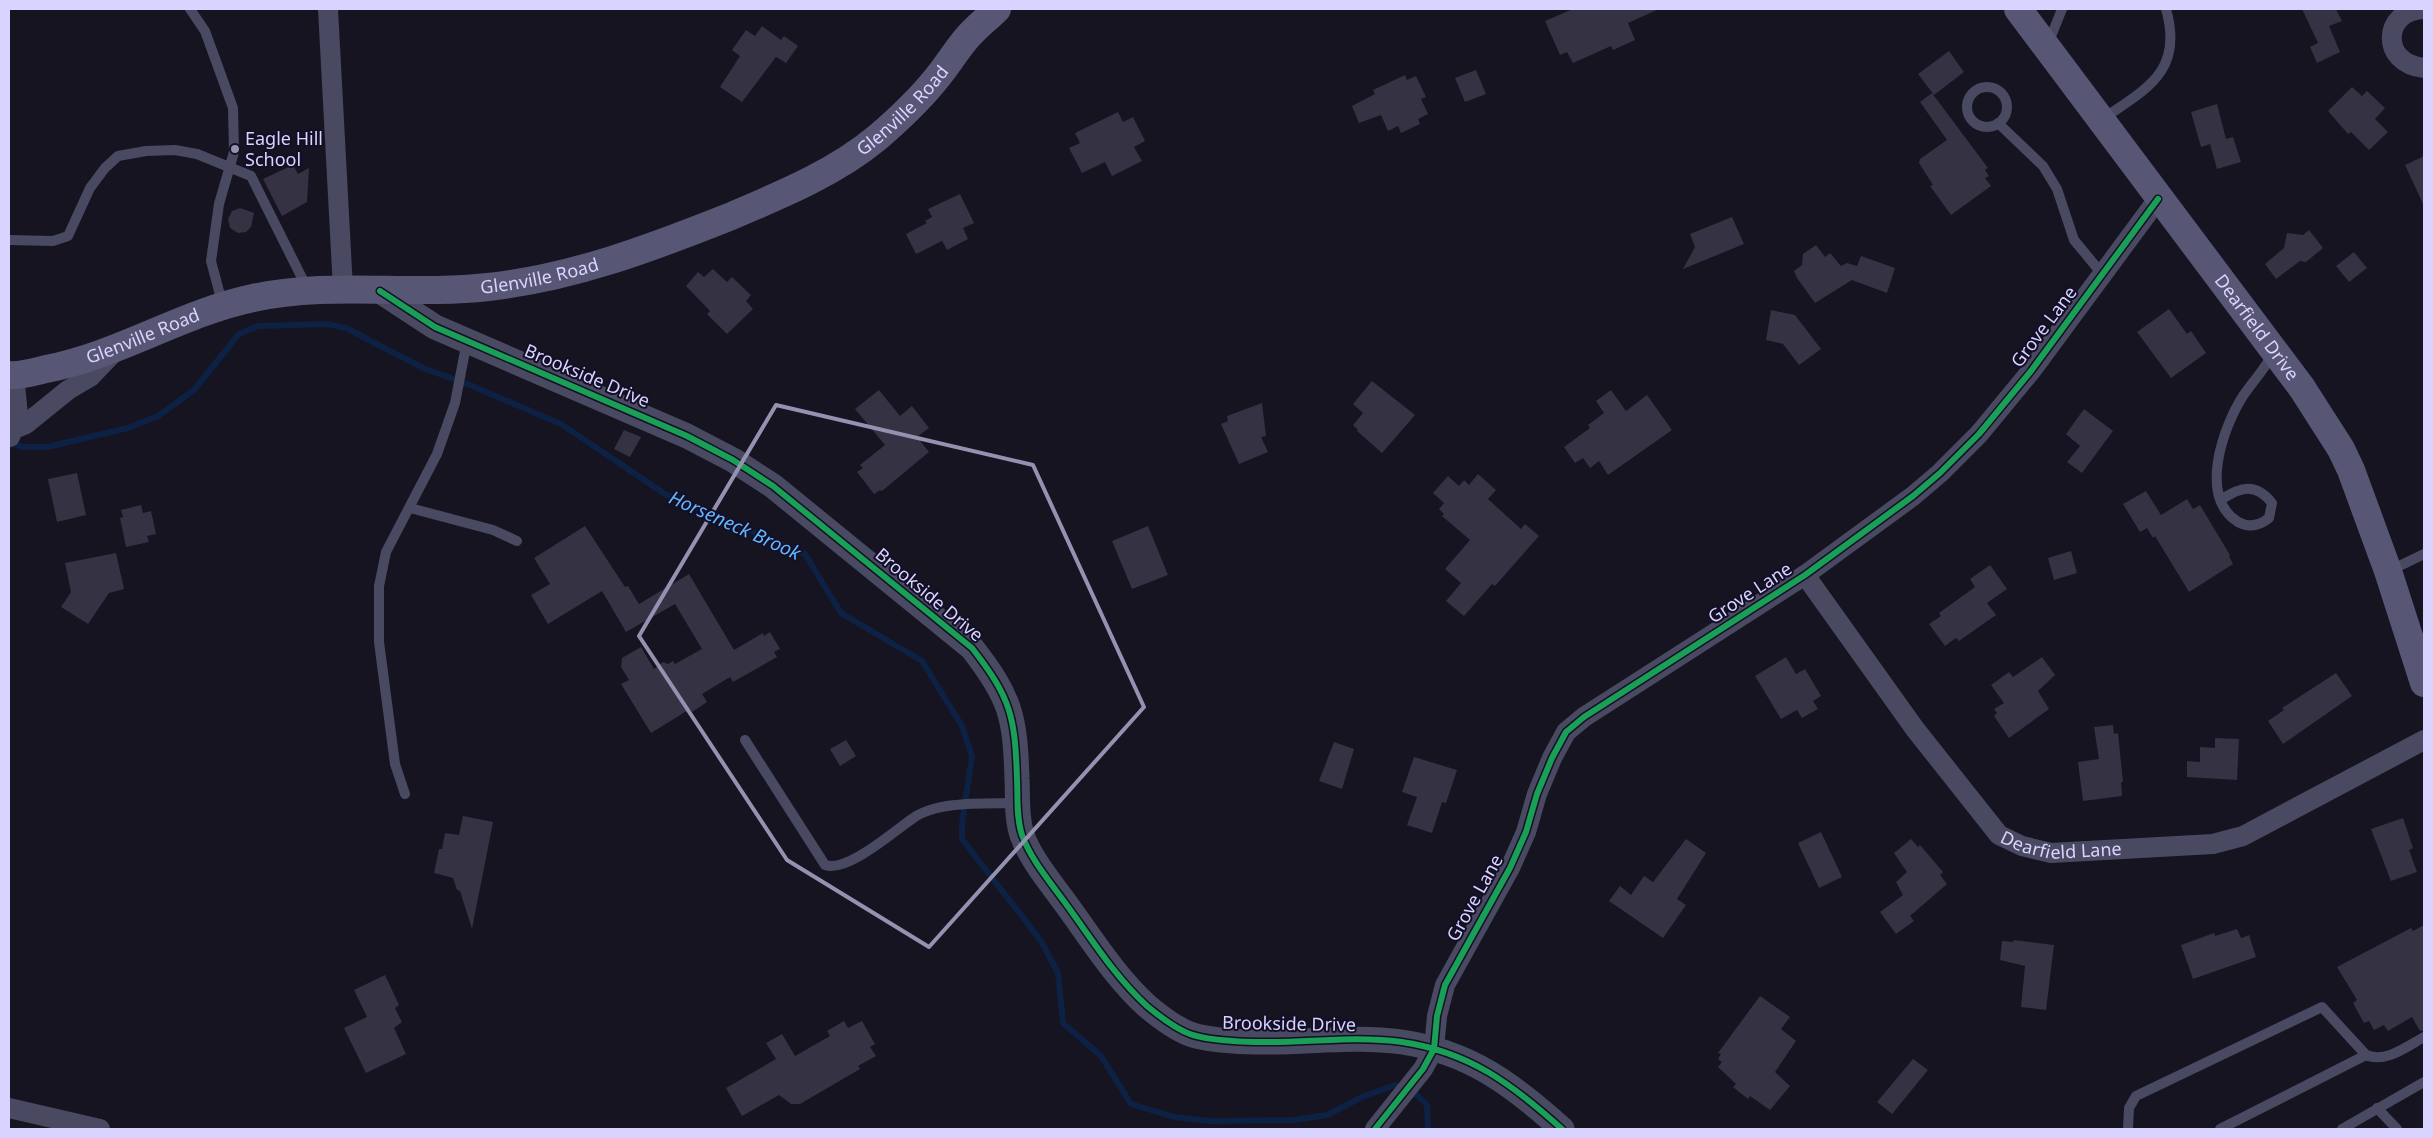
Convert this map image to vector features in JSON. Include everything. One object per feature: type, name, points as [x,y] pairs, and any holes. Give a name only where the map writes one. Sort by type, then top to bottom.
[{"type":"main road","name":"Glenville Road","points":[[11,375],[66,365],[119,348],[223,306],[270,294],[343,289],[380,291],[486,288],[546,279],[613,261],[679,237],[811,181],[876,139],[903,115],[937,78],[966,39],[997,9]]},
{"type":"main road","name":"Dearfield Drive","points":[[2018,9],[2158,199],[2302,388],[2341,449],[2363,500],[2424,683]]},
{"type":"street","points":[[328,9],[343,289]]},
{"type":"street","points":[[2424,9],[2402,12],[2392,35],[2395,53],[2409,66],[2424,68]]},
{"type":"street","name":"Grove Lane","points":[[1429,1059],[1436,1016],[1445,985],[1510,868],[1526,832],[1537,794],[1566,732],[1584,717],[1804,575],[1913,496],[1979,434],[2103,275],[2158,199]]},
{"type":"street","name":"Brookside Drive","points":[[380,291],[435,327],[688,436],[733,460],[773,486],[972,648],[994,677],[1008,702],[1015,730],[1018,803],[1022,835],[1041,869],[1123,981],[1147,1006],[1190,1034],[1253,1043],[1378,1040],[1402,1042],[1429,1059],[1463,1058],[1488,1071],[1534,1104],[1562,1129]]},
{"type":"street","points":[[11,434],[68,390],[90,376],[119,348]]},
{"type":"street","points":[[11,375],[18,415],[11,434]]},
{"type":"street","name":"Dearfield Lane","points":[[1804,575],[1915,730],[1999,835],[2022,846],[2051,853],[2213,844],[2243,836],[2424,740]]},
{"type":"street","points":[[1375,1129],[1429,1059]]},
{"type":"street","points":[[9,1108],[100,1129]]},
{"type":"lane","points":[[190,9],[205,31],[233,108],[234,152],[219,204],[211,262],[223,306]]},
{"type":"lane","points":[[2042,42],[2052,34],[2062,9]]},
{"type":"lane","points":[[2101,121],[2153,83],[2165,65],[2172,42],[2166,9]]},
{"type":"lane","points":[[1998,123],[2043,166],[2057,189],[2074,240],[2103,275]]},
{"type":"lane","points":[[9,240],[53,241],[68,236],[90,188],[105,168],[118,156],[146,151],[175,150],[230,165],[251,176],[308,290]]},
{"type":"lane","points":[[405,794],[395,764],[379,642],[379,586],[386,552],[438,454],[456,395],[467,341]]},
{"type":"lane","points":[[2221,500],[2233,491],[2246,488],[2263,492],[2272,503],[2269,518],[2260,525],[2244,525],[2232,518],[2221,500],[2216,482],[2218,459],[2230,420],[2243,396],[2265,368],[2274,352]]},
{"type":"lane","points":[[410,508],[493,530],[517,541]]},
{"type":"lane","points":[[2388,571],[2424,554]]},
{"type":"lane","points":[[745,740],[825,865],[829,866],[836,866],[860,856],[886,841],[922,812],[957,806],[1018,803]]},
{"type":"lane","points":[[2128,1129],[2132,1102],[2142,1092],[2322,1007],[2366,1055],[2375,1058],[2387,1057],[2424,1037]]},
{"type":"lane","points":[[2220,1129],[2366,1055]]},
{"type":"lane","points":[[2342,1129],[2424,1082]]},
{"type":"lane","points":[[2377,1108],[2397,1129]]},
{"type":"highlighted area","points":[[776,405],[1033,465],[1144,707],[929,947],[787,860],[639,636]]},
{"type":"building","points":[[1573,9],[1659,9],[1628,23],[1635,40],[1613,50],[1611,46],[1573,63],[1567,52],[1560,55],[1545,21]]},
{"type":"building","points":[[2302,9],[2336,9],[2342,21],[2329,26],[2340,52],[2317,63],[2310,47],[2318,43]]},
{"type":"building","points":[[762,26],[781,40],[784,36],[798,46],[786,63],[776,57],[742,102],[720,87],[740,56],[732,50],[746,30],[755,36]]},
{"type":"building","points":[[1949,51],[1964,72],[1934,95],[1918,74]]},
{"type":"building","points":[[1476,70],[1486,94],[1465,102],[1455,78]]},
{"type":"building","points":[[1405,75],[1407,80],[1416,76],[1426,97],[1421,99],[1428,114],[1418,119],[1420,124],[1401,133],[1398,126],[1388,131],[1381,115],[1359,123],[1352,106],[1375,94],[1373,90]]},
{"type":"building","points":[[2352,87],[2362,96],[2367,91],[2385,108],[2375,119],[2388,132],[2369,150],[2351,132],[2348,134],[2328,111]]},
{"type":"building","points":[[1932,93],[1988,168],[1985,170],[1989,176],[1985,178],[1991,186],[1951,215],[1930,186],[1933,185],[1919,163],[1920,159],[1947,140],[1920,102]]},
{"type":"building","points":[[2217,104],[2226,139],[2233,137],[2241,162],[2217,169],[2210,144],[2201,147],[2191,112]]},
{"type":"building","points":[[1118,112],[1123,122],[1133,117],[1145,141],[1134,147],[1142,161],[1112,176],[1105,162],[1082,173],[1069,148],[1080,143],[1075,133]]},
{"type":"building","points":[[2424,156],[2424,206],[2405,165]]},
{"type":"building","points":[[293,165],[298,174],[309,168],[307,202],[282,216],[263,179]]},
{"type":"building","points":[[960,194],[974,223],[963,228],[968,239],[947,250],[942,241],[916,254],[906,234],[927,223],[925,221],[932,217],[928,209]]},
{"type":"building","points":[[240,208],[254,213],[251,227],[246,232],[238,233],[230,228],[228,219],[232,211]]},
{"type":"building","points":[[1732,217],[1744,244],[1683,269],[1695,247],[1690,234]]},
{"type":"building","points":[[2309,230],[2323,248],[2306,262],[2300,261],[2276,279],[2265,264],[2284,248],[2287,233],[2303,235]]},
{"type":"building","points":[[1816,245],[1825,257],[1830,253],[1841,266],[1847,263],[1857,266],[1861,256],[1895,268],[1887,293],[1852,280],[1815,303],[1794,271],[1802,265],[1803,254]]},
{"type":"building","points":[[2354,252],[2367,268],[2349,282],[2336,266]]},
{"type":"building","points":[[713,269],[727,282],[732,277],[751,295],[746,301],[753,309],[727,334],[707,314],[710,311],[686,286],[698,272],[704,277]]},
{"type":"building","points":[[2169,309],[2187,334],[2191,331],[2206,353],[2171,378],[2137,332]]},
{"type":"building","points":[[1771,310],[1795,315],[1821,349],[1799,365],[1783,344],[1766,340]]},
{"type":"building","points":[[1372,381],[1415,415],[1382,453],[1357,431],[1353,425],[1363,413],[1353,404]]},
{"type":"building","points":[[879,390],[900,416],[912,406],[929,428],[917,437],[929,452],[882,491],[880,490],[874,494],[857,472],[863,468],[860,465],[885,445],[855,409]]},
{"type":"building","points":[[1611,390],[1626,411],[1647,395],[1672,430],[1608,475],[1599,461],[1590,468],[1583,458],[1575,463],[1564,447],[1590,428],[1588,425],[1604,413],[1596,401]]},
{"type":"building","points":[[1262,403],[1266,436],[1261,437],[1268,452],[1239,464],[1221,424],[1228,421],[1227,416]]},
{"type":"building","points":[[2084,409],[2113,431],[2082,473],[2067,462],[2080,446],[2066,434]]},
{"type":"building","points":[[624,430],[641,437],[630,457],[614,449]]},
{"type":"building","points":[[77,473],[86,515],[57,522],[48,479]]},
{"type":"building","points":[[1478,474],[1496,490],[1488,499],[1521,529],[1525,524],[1539,536],[1495,586],[1492,584],[1464,616],[1446,601],[1461,583],[1445,569],[1470,540],[1442,516],[1444,514],[1439,509],[1444,503],[1433,493],[1448,476],[1459,486],[1464,480],[1469,485]]},
{"type":"building","points":[[2146,491],[2161,515],[2187,499],[2193,509],[2200,505],[2230,555],[2233,564],[2189,592],[2155,536],[2153,538],[2147,528],[2140,532],[2123,504]]},
{"type":"building","points":[[141,505],[143,513],[151,511],[156,534],[147,536],[149,542],[126,547],[120,518],[123,517],[121,510]]},
{"type":"building","points":[[585,526],[625,587],[628,586],[639,604],[689,574],[734,650],[763,633],[764,636],[770,632],[780,649],[774,652],[777,657],[733,682],[730,677],[702,694],[707,702],[692,712],[690,709],[651,733],[621,684],[629,680],[621,667],[622,658],[641,647],[654,669],[663,662],[668,664],[673,661],[675,664],[702,649],[675,604],[626,632],[602,591],[548,624],[531,595],[550,584],[534,558]]},
{"type":"building","points":[[1148,526],[1168,575],[1132,589],[1112,541]]},
{"type":"building","points":[[2071,551],[2077,573],[2054,580],[2048,558]]},
{"type":"building","points":[[116,553],[124,589],[109,593],[88,624],[61,607],[71,592],[65,563]]},
{"type":"building","points":[[1990,565],[2007,589],[1987,603],[1996,615],[1959,641],[1956,638],[1945,646],[1929,624],[1941,616],[1939,613],[1975,587],[1970,579]]},
{"type":"building","points":[[1786,657],[1796,674],[1805,669],[1821,696],[1813,701],[1818,709],[1802,718],[1797,710],[1781,719],[1755,676]]},
{"type":"building","points":[[2042,657],[2055,675],[2038,691],[2049,709],[2009,738],[1994,716],[1997,713],[1994,709],[2004,703],[1991,685],[2009,672],[2013,677]]},
{"type":"building","points":[[2336,673],[2352,696],[2283,744],[2268,721],[2284,710],[2282,708]]},
{"type":"building","points":[[2113,725],[2114,734],[2118,733],[2123,782],[2121,782],[2122,796],[2083,801],[2078,762],[2099,759],[2094,727]]},
{"type":"building","points":[[2215,738],[2239,739],[2237,780],[2187,777],[2187,761],[2200,762],[2200,747],[2215,748]]},
{"type":"building","points":[[846,740],[856,756],[840,766],[830,749]]},
{"type":"building","points":[[1334,742],[1354,749],[1342,789],[1319,781]]},
{"type":"building","points":[[1414,757],[1457,770],[1446,803],[1442,802],[1432,833],[1407,825],[1417,797],[1402,792]]},
{"type":"building","points":[[463,816],[493,822],[472,929],[460,891],[457,890],[453,878],[434,873],[439,849],[442,849],[445,833],[459,835]]},
{"type":"building","points":[[2403,818],[2413,848],[2409,850],[2417,872],[2391,881],[2371,829]]},
{"type":"building","points":[[1821,832],[1842,877],[1819,888],[1798,843]]},
{"type":"building","points":[[1686,839],[1706,853],[1677,899],[1686,905],[1663,938],[1609,901],[1620,886],[1631,895],[1644,876],[1653,882]]},
{"type":"building","points":[[1911,839],[1918,847],[1920,845],[1943,872],[1940,875],[1947,884],[1910,916],[1914,921],[1896,934],[1880,912],[1903,895],[1896,882],[1907,872],[1894,853]]},
{"type":"building","points":[[2424,925],[2424,1030],[2420,1031],[2412,1017],[2388,1031],[2384,1025],[2374,1030],[2369,1021],[2364,1023],[2353,1003],[2357,1000],[2337,967],[2411,928],[2413,931]]},
{"type":"building","points":[[2237,929],[2241,938],[2249,935],[2256,957],[2193,979],[2181,945],[2214,933],[2215,936]]},
{"type":"building","points":[[2014,940],[2054,945],[2046,1010],[2021,1007],[2025,966],[2000,960],[2002,941],[2013,942]]},
{"type":"building","points":[[385,975],[399,1005],[395,1008],[402,1022],[394,1028],[406,1054],[366,1073],[344,1028],[367,1017],[354,990]]},
{"type":"building","points":[[1760,996],[1790,1017],[1781,1029],[1796,1041],[1775,1072],[1790,1086],[1770,1110],[1750,1096],[1748,1099],[1733,1087],[1736,1084],[1718,1067],[1722,1062],[1718,1059],[1721,1054],[1718,1053]]},
{"type":"building","points":[[844,1021],[848,1028],[862,1021],[875,1044],[870,1047],[876,1056],[858,1066],[860,1069],[800,1104],[791,1104],[779,1095],[742,1116],[726,1088],[776,1059],[766,1043],[782,1034],[795,1056],[830,1036],[827,1031]]},
{"type":"building","points":[[1913,1059],[1928,1070],[1892,1114],[1877,1102]]},
{"type":"waterway","name":"Horseneck Brook","points":[[9,443],[24,447],[47,447],[128,428],[158,416],[194,390],[239,334],[258,326],[327,324],[346,328],[423,368],[470,385],[561,424],[665,494],[805,554],[841,613],[922,661],[962,726],[972,756],[962,824],[962,839],[1041,941],[1058,973],[1063,1023],[1101,1056],[1131,1104],[1174,1117],[1210,1121],[1295,1120],[1327,1115],[1362,1097],[1395,1085],[1418,1096],[1427,1105],[1428,1129]]},
{"type":"cycle path","points":[[1375,1129],[1423,1069],[1434,1049],[1437,1016],[1445,985],[1510,868],[1526,832],[1537,794],[1552,758],[1566,732],[1584,717],[1805,575],[1913,496],[1940,473],[1979,434],[2031,371],[2158,199]]},
{"type":"cycle path","points":[[380,291],[435,327],[687,436],[733,460],[773,486],[972,648],[1003,695],[1012,723],[1015,739],[1019,821],[1026,844],[1042,871],[1124,983],[1162,1018],[1190,1034],[1217,1040],[1275,1042],[1360,1039],[1402,1042],[1426,1047],[1470,1062],[1489,1073],[1526,1098],[1562,1129]]},
{"type":"place","name":"Eagle Hill School","points":[[235,149]]}]
